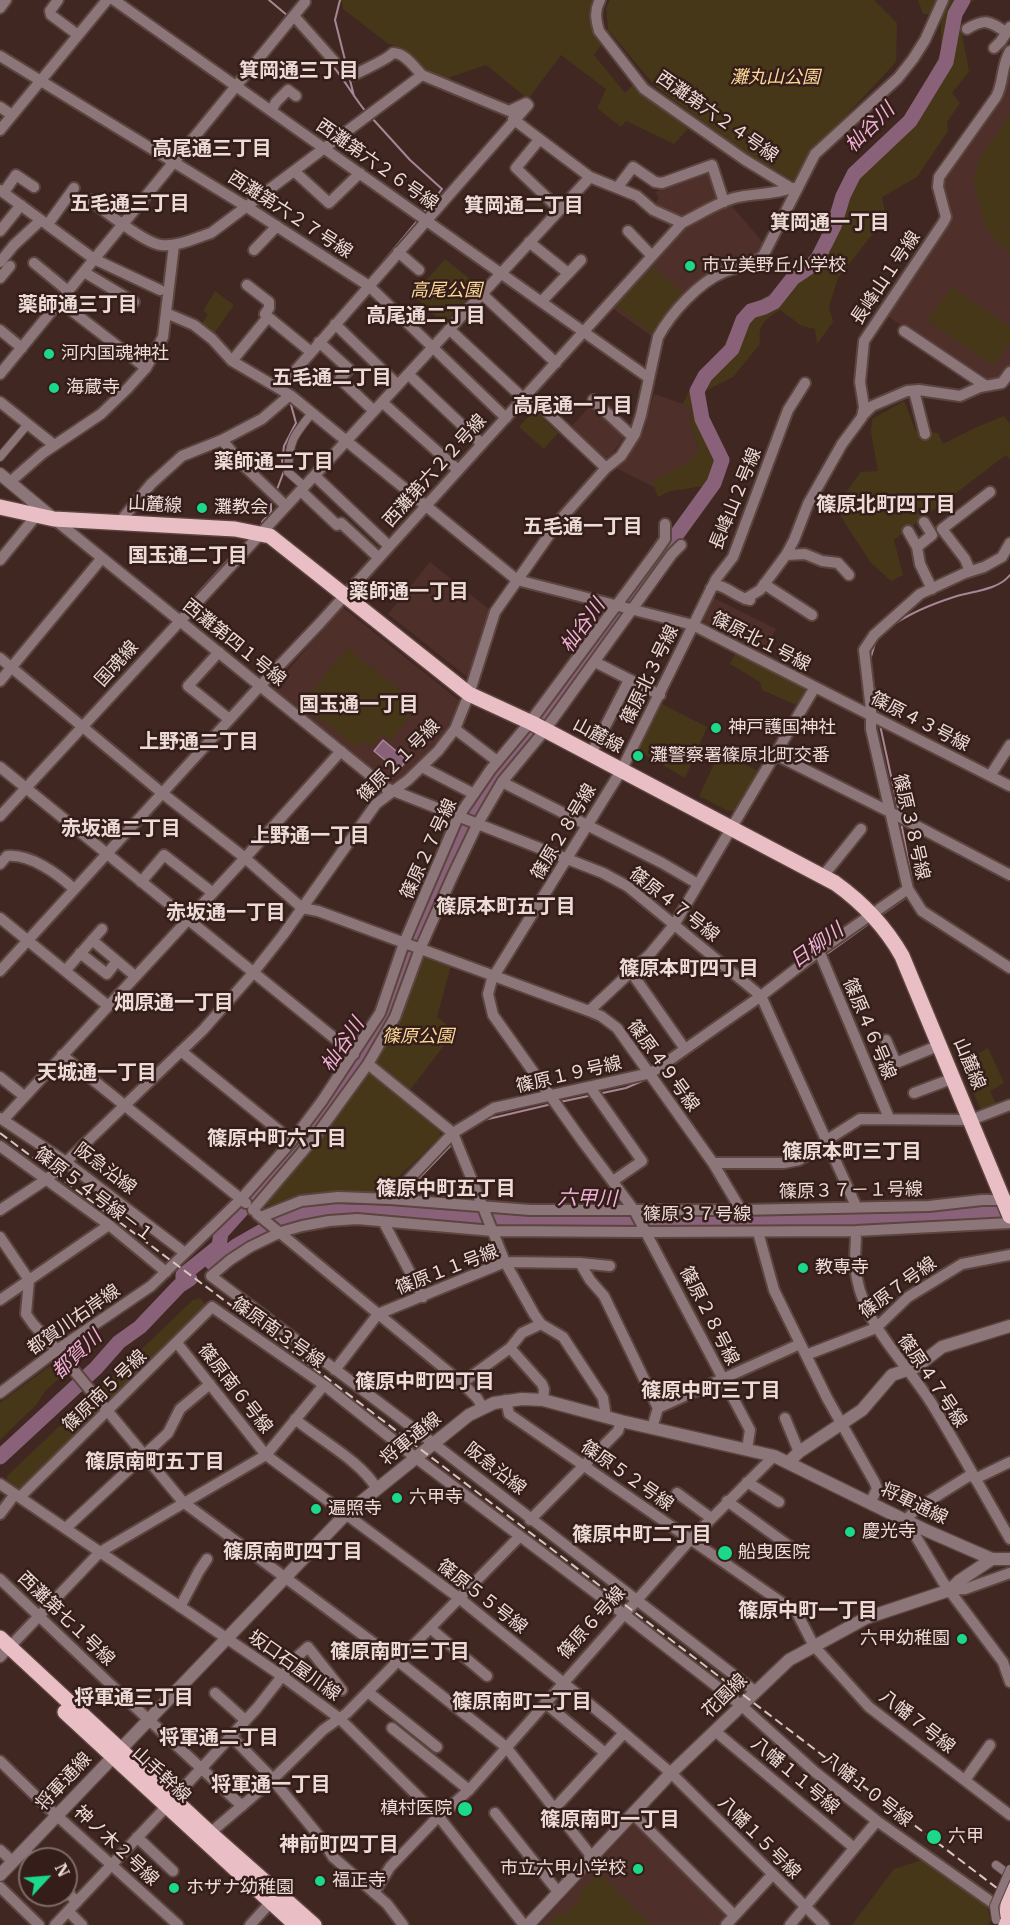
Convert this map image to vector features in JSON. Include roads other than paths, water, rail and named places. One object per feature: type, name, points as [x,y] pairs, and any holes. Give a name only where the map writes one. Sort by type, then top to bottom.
[{"type":"main road","name":"山麓線","points":[[0,507],[54,519],[235,530],[270,536],[470,694],[538,726],[823,876],[852,895],[890,936],[902,956],[1007,1200],[1010,1216]]},
{"type":"main road","name":"山手幹線","points":[[3,1649],[170,1802],[296,1925]]},
{"type":"main road","name":"山手幹線","points":[[170,1802],[210,1833],[314,1925]]},
{"type":"main road","points":[[1005,1918],[1009,1877]]},
{"type":"street","points":[[0,8],[6,0]]},
{"type":"street","points":[[58,0],[50,11],[51,15],[78,34]]},
{"type":"street","points":[[0,130],[106,0]]},
{"type":"street","name":"西灘第六２６号線","points":[[114,0],[650,378]]},
{"type":"street","name":"西灘第六２４号線","points":[[600,0],[596,8],[599,31],[644,89],[745,160],[795,188]]},
{"type":"street","points":[[470,694],[495,612],[559,521],[606,468],[621,456],[633,437],[641,415],[658,337],[672,315],[704,284],[722,273],[755,263],[763,256],[795,188],[815,154],[898,78],[913,60],[925,40],[944,0]]},
{"type":"street","points":[[0,374],[305,2]]},
{"type":"street","points":[[294,16],[334,61]]},
{"type":"street","points":[[967,29],[977,23],[987,21],[1008,29],[994,48]]},
{"type":"street","name":"長峰山１号線","points":[[862,417],[864,407],[860,382],[864,341],[944,223],[946,217],[938,188],[939,177],[1000,91],[1004,63],[1010,51]]},
{"type":"street","points":[[280,388],[513,119],[528,105],[526,103],[509,111],[422,75],[398,52],[354,75]]},
{"type":"street","name":"西灘第六２７号線","points":[[0,56],[247,207],[369,285],[506,418]]},
{"type":"street","points":[[90,200],[123,224],[159,245],[174,245],[211,233],[422,75]]},
{"type":"street","points":[[271,111],[288,90],[296,96]]},
{"type":"street","points":[[0,107],[12,115]]},
{"type":"street","points":[[513,119],[590,177],[637,196],[653,210],[682,223],[724,202],[754,194],[795,188]]},
{"type":"street","points":[[539,140],[516,168],[560,210]]},
{"type":"street","points":[[617,188],[633,167],[655,182],[662,183],[712,165],[724,202]]},
{"type":"street","points":[[294,171],[329,203],[360,173]]},
{"type":"street","points":[[34,187],[16,175],[2,191],[94,259],[160,290]]},
{"type":"street","name":"国魂線","points":[[0,816],[590,177]]},
{"type":"street","points":[[0,278],[14,245],[44,222],[74,188]]},
{"type":"street","points":[[0,231],[21,205]]},
{"type":"street","name":"西灘第六２２号線","points":[[0,970],[4,958],[28,941],[682,223]]},
{"type":"street","points":[[254,250],[277,226]]},
{"type":"street","points":[[628,231],[652,256]]},
{"type":"street","points":[[529,242],[568,273]]},
{"type":"street","points":[[54,519],[5,478],[100,414],[146,368],[163,337],[174,245]]},
{"type":"street","points":[[398,252],[419,270]]},
{"type":"street","points":[[542,301],[581,260]]},
{"type":"street","points":[[34,263],[68,291]]},
{"type":"street","points":[[84,272],[134,302]]},
{"type":"street","points":[[247,285],[269,302],[269,308],[265,314],[311,352]]},
{"type":"street","points":[[482,294],[556,363]]},
{"type":"street","points":[[60,302],[146,368]]},
{"type":"street","points":[[166,313],[194,325],[212,339],[232,361],[290,395],[517,580]]},
{"type":"street","points":[[232,361],[268,316]]},
{"type":"street","points":[[335,324],[398,385]]},
{"type":"street","points":[[0,330],[22,348]]},
{"type":"street","points":[[449,330],[606,468]]},
{"type":"street","points":[[904,331],[986,386]]},
{"type":"street","points":[[320,342],[349,369],[340,379],[378,406],[458,470]]},
{"type":"street","points":[[711,588],[721,585],[735,596],[745,599],[756,594],[766,585],[794,540],[808,504],[842,444],[872,406],[906,391],[960,396],[986,386],[1006,384],[1010,372]]},
{"type":"street","points":[[408,374],[482,444]]},
{"type":"street","name":"長峰山２号線","points":[[693,626],[711,588],[733,557],[788,410],[805,383]]},
{"type":"street","points":[[914,391],[925,434]]},
{"type":"street","points":[[119,523],[151,484],[182,456],[222,440],[262,419],[290,395]]},
{"type":"street","points":[[593,400],[633,437]]},
{"type":"street","points":[[0,418],[4,406],[54,445]]},
{"type":"street","points":[[312,413],[291,441],[288,472],[337,525],[341,523],[379,558]]},
{"type":"street","points":[[0,457],[28,424]]},
{"type":"street","points":[[222,440],[241,463],[286,506]]},
{"type":"street","points":[[315,476],[389,546]]},
{"type":"street","points":[[970,571],[942,529],[990,492]]},
{"type":"street","points":[[0,560],[36,516]]},
{"type":"street","name":"西灘第四１号線","points":[[54,519],[393,792]]},
{"type":"street","points":[[917,547],[932,535],[924,522]]},
{"type":"street","name":"篠原２７号線","points":[[241,1199],[292,1141],[354,1054],[380,1013],[404,943],[458,817],[497,761],[538,726],[595,662],[665,540],[665,524]]},
{"type":"street","points":[[908,531],[917,547],[920,564],[932,589]]},
{"type":"street","name":"篠原３８号線","points":[[1010,543],[1002,557],[920,594],[874,635],[864,650],[872,716],[871,729],[893,813],[910,893],[922,911],[1010,968]]},
{"type":"street","name":"篠原２７号線","points":[[257,1214],[368,1064],[395,1017],[420,949],[477,825],[502,782],[538,726],[625,607],[681,545]]},
{"type":"street","points":[[783,558],[805,554],[822,561],[838,563],[849,575]]},
{"type":"street","points":[[0,681],[102,558]]},
{"type":"street","name":"篠原北１号線","points":[[517,580],[693,626],[815,687]]},
{"type":"street","points":[[766,585],[812,615]]},
{"type":"street","name":"篠原北３号線","points":[[621,771],[693,626]]},
{"type":"street","points":[[219,652],[188,686],[229,719]]},
{"type":"street","points":[[0,658],[162,793],[245,858],[302,908],[318,911],[404,943]]},
{"type":"street","points":[[595,662],[660,695]]},
{"type":"street","points":[[591,754],[629,680]]},
{"type":"street","points":[[589,1011],[650,954],[674,926],[815,687]]},
{"type":"street","name":"篠原４３号線","points":[[815,687],[1010,786]]},
{"type":"street","name":"篠原２１号線","points":[[0,1210],[47,1179],[203,1030],[253,973],[376,804],[422,766],[455,729],[470,694]]},
{"type":"street","points":[[455,729],[497,761]]},
{"type":"street","points":[[990,776],[1010,745]]},
{"type":"street","points":[[2,1119],[213,894],[341,751]]},
{"type":"street","points":[[774,754],[1010,875]]},
{"type":"street","points":[[422,766],[474,794]]},
{"type":"street","points":[[0,767],[354,1054]]},
{"type":"street","name":"篠原２８号線","points":[[621,771],[495,976],[488,994],[492,1015],[634,1210],[750,1430],[747,1449]]},
{"type":"street","points":[[502,782],[662,863],[698,884]]},
{"type":"street","points":[[393,792],[458,817]]},
{"type":"street","name":"篠原４７号線","points":[[458,817],[568,858],[627,886],[763,999],[856,1206]]},
{"type":"street","points":[[823,876],[861,829]]},
{"type":"street","points":[[141,882],[164,855],[213,894]]},
{"type":"street","points":[[0,864],[7,856],[14,856],[46,867],[74,889]]},
{"type":"street","name":"篠原１９号線","points":[[391,1199],[453,1134],[494,1108],[653,1076],[685,1049],[763,999],[872,915],[910,893]]},
{"type":"street","points":[[0,918],[107,1005]]},
{"type":"street","points":[[65,971],[102,929]]},
{"type":"street","points":[[92,940],[135,976]]},
{"type":"street","name":"篠原４９号線","points":[[404,943],[589,1011],[601,1016],[617,1028],[713,1162],[741,1210]]},
{"type":"street","points":[[81,952],[107,974],[117,962]]},
{"type":"street","name":"篠原４６号線","points":[[820,955],[889,1118]]},
{"type":"street","points":[[631,972],[685,1049]]},
{"type":"street","points":[[886,1040],[896,1063],[940,1045]]},
{"type":"street","points":[[181,1051],[292,1141]]},
{"type":"street","points":[[62,1054],[462,1383],[477,1398],[483,1408]]},
{"type":"street","points":[[368,1064],[453,1134],[505,1262],[542,1324],[563,1337],[603,1398],[606,1417]]},
{"type":"street","points":[[0,1077],[24,1096]]},
{"type":"street","points":[[914,1093],[954,1078]]},
{"type":"street","points":[[591,1089],[642,1161],[613,1181]]},
{"type":"street","points":[[713,1162],[799,1160],[860,1119],[971,1120],[1010,1105]]},
{"type":"street","name":"阪急沿線","points":[[2,1119],[66,1162],[186,1253]]},
{"type":"street","name":"篠原５４号線－１","points":[[0,1146],[109,1225],[166,1272]]},
{"type":"street","points":[[257,1214],[301,1201],[338,1197],[391,1199]]},
{"type":"street","points":[[166,1272],[241,1199]]},
{"type":"street","name":"篠原３７－１号線","points":[[391,1199],[530,1210],[741,1210],[930,1206],[982,1200],[1007,1200]]},
{"type":"street","points":[[281,1232],[329,1221],[357,1219],[384,1223],[423,1297]]},
{"type":"street","name":"篠原３７号線","points":[[384,1223],[493,1231],[646,1232],[856,1231],[1010,1223]]},
{"type":"street","points":[[0,1300],[109,1225]]},
{"type":"street","name":"篠原４７号線","points":[[856,1231],[855,1264],[859,1289],[876,1328],[934,1406],[1010,1539]]},
{"type":"street","name":"阪急沿線","points":[[281,1232],[250,1247],[211,1276],[756,1692]]},
{"type":"street","points":[[758,1232],[774,1290],[800,1344],[875,1483],[877,1489],[870,1503]]},
{"type":"street","points":[[0,1237],[29,1280],[26,1314],[183,1502],[398,1661],[506,1747],[592,1857]]},
{"type":"street","name":"篠原７号線","points":[[806,1355],[876,1328],[908,1297],[962,1264],[1010,1255]]},
{"type":"street","name":"篠原１１号線","points":[[378,1314],[505,1262],[580,1263],[610,1266]]},
{"type":"street","points":[[580,1263],[590,1280],[604,1296],[658,1408],[651,1428]]},
{"type":"street","name":"都賀川右岸線","points":[[0,1393],[57,1350],[152,1286],[166,1272]]},
{"type":"street","name":"篠原南５号線","points":[[0,1515],[212,1306]]},
{"type":"street","name":"篠原南３号線","points":[[212,1306],[324,1386],[520,1536]]},
{"type":"street","points":[[335,1370],[378,1314]]},
{"type":"street","points":[[462,1383],[510,1348],[522,1333],[542,1324]]},
{"type":"street","points":[[788,1463],[799,1452],[862,1410],[892,1375],[916,1367],[942,1347],[1010,1326]]},
{"type":"street","name":"篠原南６号線","points":[[177,1343],[266,1455]]},
{"type":"street","points":[[658,1408],[800,1344]]},
{"type":"street","points":[[510,1348],[542,1384],[543,1400]]},
{"type":"street","points":[[66,1528],[168,1433],[180,1409],[210,1384]]},
{"type":"street","points":[[3,1649],[39,1617],[100,1552],[266,1455],[324,1386]]},
{"type":"street","name":"将軍通線","points":[[33,1847],[58,1815],[116,1753],[346,1514],[469,1415],[506,1400],[543,1400],[621,1421],[774,1456],[906,1520],[992,1558],[1010,1559]]},
{"type":"street","name":"篠原５２号線","points":[[506,1400],[508,1413],[797,1614],[814,1646]]},
{"type":"street","points":[[785,1418],[799,1452]]},
{"type":"street","points":[[295,1419],[354,1463],[370,1477],[376,1489]]},
{"type":"street","points":[[530,1520],[618,1431],[621,1421]]},
{"type":"street","name":"篠原５５号線","points":[[266,1455],[459,1598],[671,1773]]},
{"type":"street","name":"篠原６号線","points":[[374,1893],[390,1867],[439,1817],[470,1790],[690,1540],[774,1456]]},
{"type":"street","points":[[1010,1462],[973,1477],[916,1509],[906,1520],[925,1556],[1006,1666],[1010,1682]]},
{"type":"street","points":[[747,1482],[779,1502]]},
{"type":"street","name":"坂口石屋川線","points":[[0,1484],[282,1676],[339,1718],[439,1817],[524,1925]]},
{"type":"street","points":[[677,1493],[711,1518]]},
{"type":"street","points":[[728,1501],[796,1551]]},
{"type":"street","points":[[210,1833],[271,1780],[323,1730],[347,1713],[520,1536]]},
{"type":"street","name":"八幡１０号線","points":[[520,1536],[742,1706],[815,1772],[1005,1918]]},
{"type":"street","points":[[992,1558],[998,1561],[1001,1567],[996,1578]]},
{"type":"street","name":"花園線","points":[[528,1925],[671,1773],[789,1660],[866,1618],[950,1590],[992,1558]]},
{"type":"street","points":[[180,1607],[207,1559]]},
{"type":"street","points":[[950,1590],[965,1589],[1010,1573]]},
{"type":"street","name":"西灘第七１号線","points":[[0,1579],[242,1806]]},
{"type":"street","points":[[430,1628],[487,1676]]},
{"type":"street","name":"八幡７号線","points":[[814,1646],[869,1707],[1010,1815]]},
{"type":"street","points":[[78,1901],[245,1720],[308,1647],[342,1690]]},
{"type":"street","points":[[368,1692],[437,1747]]},
{"type":"street","points":[[215,1693],[245,1720]]},
{"type":"street","points":[[545,1703],[605,1753]]},
{"type":"street","points":[[392,1728],[470,1790]]},
{"type":"street","name":"八幡１１号線","points":[[715,1731],[853,1847]]},
{"type":"street","points":[[554,1809],[624,1733]]},
{"type":"street","points":[[230,1735],[269,1776],[323,1841],[333,1857],[387,1904],[402,1925]]},
{"type":"street","points":[[965,1780],[990,1744]]},
{"type":"street","name":"神ノ木２号線","points":[[0,1761],[177,1925]]},
{"type":"street","name":"八幡１５号線","points":[[671,1773],[824,1925]]},
{"type":"street","points":[[495,1813],[560,1893]]},
{"type":"street","points":[[633,1814],[734,1914]]},
{"type":"street","points":[[790,1925],[877,1821]]},
{"type":"street","points":[[138,1837],[173,1871]]},
{"type":"street","points":[[0,1850],[12,1862]]},
{"type":"street","name":"将軍通線","points":[[0,1875],[18,1859]]},
{"type":"street","points":[[996,1865],[1009,1877]]},
{"type":"street","points":[[726,1925],[772,1875]]},
{"type":"street","points":[[0,1887],[39,1925]]},
{"type":"street","points":[[250,1925],[271,1902]]},
{"type":"street","points":[[55,1925],[72,1907]]},
{"type":"street","points":[[68,1911],[82,1925]]},
{"type":"waterway","points":[[269,0],[288,16]]},
{"type":"waterway","points":[[340,0],[335,20],[354,96]]},
{"type":"waterway","name":"杣谷川","points":[[183,1283],[183,1275],[219,1246],[221,1233],[289,1157],[368,1049],[383,1023],[443,869],[473,811],[714,483],[722,460],[702,419],[697,391],[705,376],[732,349],[743,320],[751,311],[774,302],[793,278],[811,266],[818,258],[834,226],[843,196],[854,174],[910,121],[946,62],[955,14],[963,0]]},
{"type":"waterway","points":[[332,65],[367,113]]},
{"type":"waterway","points":[[371,117],[410,160],[442,189],[423,213]]},
{"type":"waterway","points":[[383,262],[418,220]]},
{"type":"waterway","points":[[276,492],[284,471],[282,461],[284,446],[296,423],[290,401]]},
{"type":"waterway","points":[[262,522],[271,512],[271,504]]},
{"type":"waterway","points":[[197,594],[239,548]]},
{"type":"waterway","name":"日柳川","points":[[893,625],[938,602],[992,587],[1010,575]]},
{"type":"waterway","name":"日柳川","points":[[870,660],[876,640]]},
{"type":"waterway","name":"日柳川","points":[[871,666],[878,713]]},
{"type":"waterway","name":"日柳川","points":[[880,725],[899,813]]},
{"type":"waterway","name":"日柳川","points":[[901,822],[914,892]]},
{"type":"waterway","name":"日柳川","points":[[880,916],[907,897]]},
{"type":"waterway","name":"日柳川","points":[[824,956],[870,923]]},
{"type":"waterway","name":"日柳川","points":[[799,973],[819,959]]},
{"type":"waterway","name":"日柳川","points":[[655,1076],[705,1042]]},
{"type":"waterway","name":"日柳川","points":[[598,1094],[626,1088],[647,1079]]},
{"type":"waterway","name":"日柳川","points":[[560,1102],[593,1095]]},
{"type":"waterway","name":"日柳川","points":[[484,1120],[552,1104]]},
{"type":"waterway","name":"日柳川","points":[[402,1196],[454,1142]]},
{"type":"waterway","name":"日柳川","points":[[385,1213],[396,1202]]},
{"type":"waterway","name":"六甲川","points":[[212,1263],[236,1246],[285,1218],[323,1211],[575,1221],[915,1219],[1010,1210]]},
{"type":"waterway","name":"都賀川","points":[[0,1457],[96,1368],[119,1342],[140,1327],[179,1286],[190,1279]]},
{"type":"railway","points":[[0,1133],[260,1327],[1010,1898]]},
{"type":"place","name":"市立美野丘小学校","points":[[690,266]]},
{"type":"place","name":"河内国魂神社","points":[[49,354]]},
{"type":"place","name":"海蔵寺","points":[[54,388]]},
{"type":"place","name":"灘教会","points":[[202,508]]},
{"type":"place","name":"神戸護国神社","points":[[716,728]]},
{"type":"place","name":"灘警察署篠原北町交番","points":[[638,756]]},
{"type":"place","name":"教専寺","points":[[803,1268]]},
{"type":"place","name":"六甲寺","points":[[397,1498]]},
{"type":"place","name":"遍照寺","points":[[316,1509]]},
{"type":"place","name":"慶光寺","points":[[850,1532]]},
{"type":"place","name":"船曳医院","points":[[725,1553]]},
{"type":"place","name":"六甲幼稚園","points":[[962,1639]]},
{"type":"place","name":"槙村医院","points":[[465,1809]]},
{"type":"place","name":"六甲","points":[[934,1837]]},
{"type":"place","name":"市立六甲小学校","points":[[638,1869]]},
{"type":"place","name":"福正寺","points":[[320,1881]]},
{"type":"place","name":"ホザナ幼稚園","points":[[174,1888]]},
{"type":"district","name":"箕岡通三丁目","points":[[299,71]]},
{"type":"district","name":"高尾通三丁目","points":[[212,149]]},
{"type":"district","name":"五毛通三丁目","points":[[130,204]]},
{"type":"district","name":"箕岡通二丁目","points":[[524,206]]},
{"type":"district","name":"箕岡通一丁目","points":[[830,223]]},
{"type":"district","name":"薬師通三丁目","points":[[78,305]]},
{"type":"district","name":"高尾通二丁目","points":[[426,316]]},
{"type":"district","name":"五毛通二丁目","points":[[332,378]]},
{"type":"district","name":"高尾通一丁目","points":[[573,406]]},
{"type":"district","name":"薬師通二丁目","points":[[274,462]]},
{"type":"district","name":"篠原北町四丁目","points":[[886,505]]},
{"type":"district","name":"五毛通一丁目","points":[[583,527]]},
{"type":"district","name":"国玉通二丁目","points":[[188,556]]},
{"type":"district","name":"薬師通一丁目","points":[[409,592]]},
{"type":"district","name":"国玉通一丁目","points":[[359,705]]},
{"type":"district","name":"上野通二丁目","points":[[199,742]]},
{"type":"district","name":"赤坂通二丁目","points":[[121,829]]},
{"type":"district","name":"上野通一丁目","points":[[310,836]]},
{"type":"district","name":"篠原本町五丁目","points":[[506,907]]},
{"type":"district","name":"赤坂通一丁目","points":[[226,913]]},
{"type":"district","name":"篠原本町四丁目","points":[[689,969]]},
{"type":"district","name":"畑原通一丁目","points":[[174,1003]]},
{"type":"district","name":"天城通一丁目","points":[[97,1073]]},
{"type":"district","name":"篠原中町六丁目","points":[[277,1139]]},
{"type":"district","name":"篠原本町三丁目","points":[[852,1152]]},
{"type":"district","name":"篠原中町五丁目","points":[[446,1189]]},
{"type":"district","name":"篠原中町四丁目","points":[[425,1382]]},
{"type":"district","name":"篠原中町三丁目","points":[[711,1391]]},
{"type":"district","name":"篠原南町五丁目","points":[[155,1462]]},
{"type":"district","name":"篠原中町二丁目","points":[[642,1535]]},
{"type":"district","name":"篠原南町四丁目","points":[[293,1552]]},
{"type":"district","name":"篠原中町一丁目","points":[[808,1611]]},
{"type":"district","name":"篠原南町三丁目","points":[[400,1652]]},
{"type":"district","name":"将軍通三丁目","points":[[134,1698]]},
{"type":"district","name":"篠原南町二丁目","points":[[522,1702]]},
{"type":"district","name":"将軍通二丁目","points":[[219,1738]]},
{"type":"district","name":"将軍通一丁目","points":[[271,1785]]},
{"type":"district","name":"篠原南町一丁目","points":[[610,1820]]},
{"type":"district","name":"神前町四丁目","points":[[339,1845]]},
{"type":"park label","name":"灘丸山公園","points":[[775,78]]},
{"type":"park label","name":"高尾公園","points":[[446,291]]},
{"type":"park label","name":"篠原公園","points":[[418,1037]]}]
